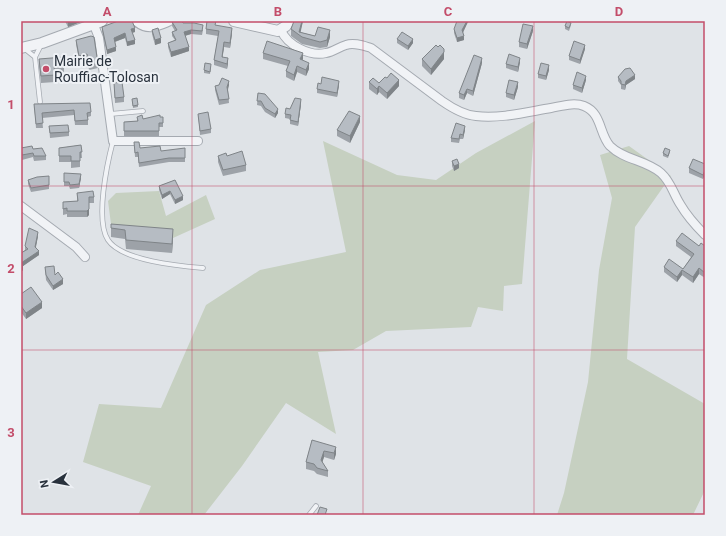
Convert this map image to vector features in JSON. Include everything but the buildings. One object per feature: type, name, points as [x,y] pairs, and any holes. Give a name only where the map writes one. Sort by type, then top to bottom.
[{"type":"street","points":[[137,21],[143,26],[149,27],[168,21]]},
{"type":"street","points":[[234,21],[272,31],[281,30],[289,21]]},
{"type":"street","points":[[23,48],[42,43],[98,23],[113,141],[198,141]]},
{"type":"street","points":[[281,30],[287,40],[292,44],[319,54],[336,50],[347,44],[358,44],[371,48],[442,102],[455,109],[475,116],[494,116],[566,106],[585,106],[594,113],[610,146],[620,153],[650,165],[662,174],[671,184],[679,203],[691,221],[705,234]]},
{"type":"street","points":[[21,206],[76,247],[85,257]]},
{"type":"lane","points":[[40,102],[34,57],[42,43]]},
{"type":"lane","points":[[23,48],[34,57]]},
{"type":"lane","points":[[109,114],[143,111]]},
{"type":"lane","points":[[113,141],[105,172],[103,195],[104,226],[109,242],[123,252],[163,264],[203,268]]},
{"type":"lane","points":[[309,515],[316,506]]},
{"type":"green space","points":[[535,121],[522,284],[504,286],[503,311],[478,307],[471,327],[386,331],[353,350],[318,352],[336,434],[286,403],[242,466],[204,515],[138,515],[151,486],[83,462],[99,404],[161,408],[206,305],[260,270],[346,252],[323,141],[397,175],[436,180],[476,153]]},
{"type":"green space","points":[[629,146],[671,176],[635,227],[627,359],[705,404],[705,490],[693,515],[557,515],[564,493],[588,382],[599,270],[612,198],[600,155]]},
{"type":"green space","points":[[159,191],[166,216],[206,195],[215,219],[173,238],[112,232],[108,201],[116,193]]},
{"type":"place","name":"Mairie de Rouffiac-Tolosan","points":[[46,69]]}]
